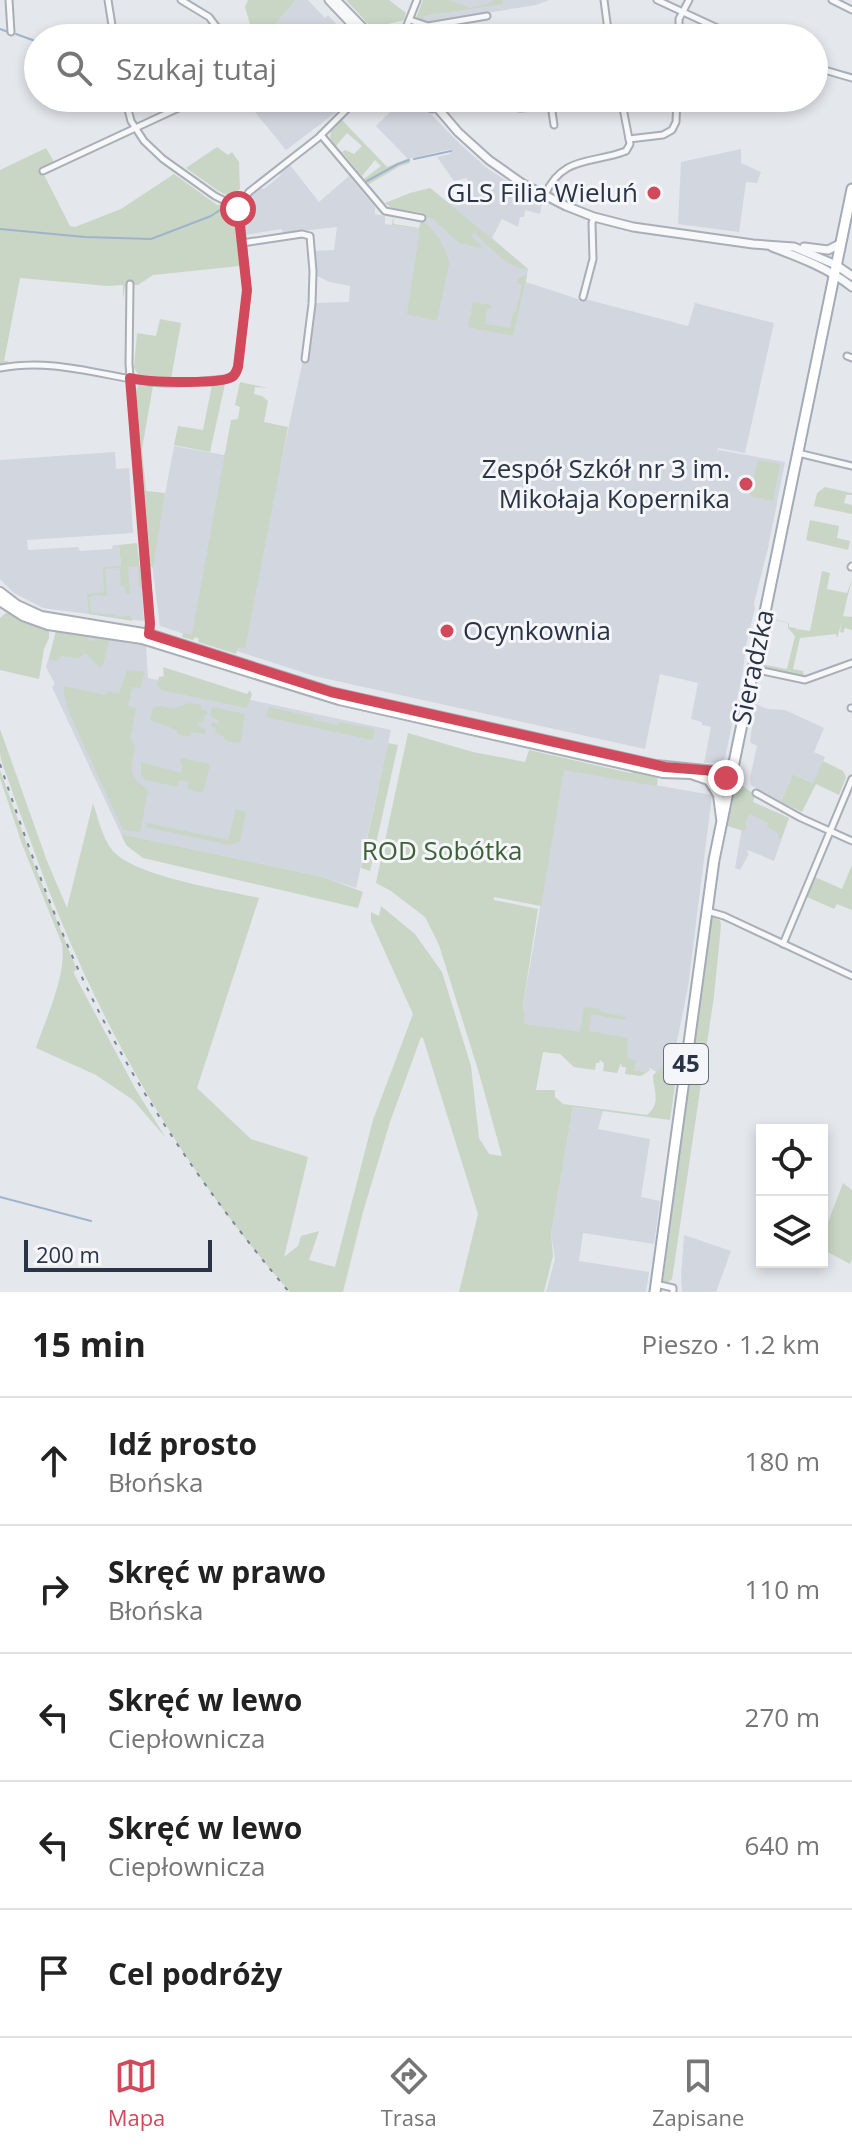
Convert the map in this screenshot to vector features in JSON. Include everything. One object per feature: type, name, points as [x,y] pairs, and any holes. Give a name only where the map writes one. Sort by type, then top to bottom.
[{"type":"main road","name":"Sieradzka","points":[[656,1288],[706,911],[722,821],[852,189]]},
{"type":"main road","points":[[0,592],[41,616],[145,636],[342,694],[665,767],[715,771],[725,768],[735,759]]},
{"type":"main road","points":[[0,601],[23,616],[48,625],[145,636],[155,642],[339,700],[654,771],[695,775],[721,784],[730,783]]},
{"type":"main road","points":[[715,771],[730,783]]},
{"type":"main road","points":[[710,781],[719,797],[722,821]]},
{"type":"street","points":[[9,0],[11,32]]},
{"type":"street","points":[[108,0],[112,24]]},
{"type":"street","points":[[181,0],[209,17],[214,24]]},
{"type":"street","points":[[329,0],[352,24]]},
{"type":"street","points":[[336,0],[359,24]]},
{"type":"street","points":[[408,24],[417,0]]},
{"type":"street","points":[[604,0],[607,24]]},
{"type":"street","points":[[657,0],[708,24]]},
{"type":"street","points":[[679,24],[689,0]]},
{"type":"street","points":[[832,0],[852,10]]},
{"type":"street","points":[[440,24],[487,16]]},
{"type":"street","points":[[410,20],[422,24]]},
{"type":"street","points":[[828,71],[852,78]]},
{"type":"street","points":[[128,112],[135,129],[155,152],[223,200],[240,203]]},
{"type":"street","points":[[43,171],[171,112]]},
{"type":"street","points":[[0,368],[53,364],[168,382],[226,379],[236,374],[247,294],[238,212],[240,203],[254,187],[321,135],[344,112]]},
{"type":"street","points":[[439,112],[489,160],[512,177],[544,196],[594,217],[642,228],[770,246],[828,250],[840,244]]},
{"type":"street","points":[[552,112],[554,125]]},
{"type":"street","points":[[544,196],[566,168],[623,153],[628,148],[624,112]]},
{"type":"street","points":[[629,139],[663,135],[672,130],[676,112]]},
{"type":"street","points":[[321,135],[385,211],[422,218]]},
{"type":"street","points":[[583,297],[593,259],[594,217]]},
{"type":"street","points":[[242,243],[302,234],[310,236],[312,304],[305,359]]},
{"type":"street","points":[[770,246],[852,276]]},
{"type":"street","points":[[794,247],[835,269],[852,287]]},
{"type":"street","points":[[130,284],[130,378],[150,624],[145,636]]},
{"type":"street","points":[[797,452],[852,466]]},
{"type":"street","points":[[753,669],[805,680],[852,663]]},
{"type":"street","points":[[783,944],[852,779]]},
{"type":"street","points":[[756,793],[852,841]]},
{"type":"street","points":[[706,911],[724,916],[852,976]]},
{"type":"street","points":[[656,1288],[673,1288],[673,1292]]},
{"type":"shaded area","points":[[296,0],[308,0],[325,18],[328,15],[336,24],[275,24]]},
{"type":"shaded area","points":[[423,0],[549,0],[536,5],[424,23]]},
{"type":"shaded area","points":[[255,112],[336,112],[335,113],[286,150]]},
{"type":"shaded area","points":[[390,112],[429,112],[488,169],[542,203],[540,214],[525,210],[518,227],[502,219],[492,238],[528,269],[526,282],[581,300],[688,326],[695,303],[774,323],[745,453],[718,448],[717,453],[719,450],[785,462],[725,758],[721,762],[704,763],[711,727],[691,719],[698,683],[660,674],[645,749],[314,676],[160,626],[152,564],[174,446],[281,463],[303,360],[307,357],[315,303],[349,302],[350,286],[317,276],[315,268],[314,251],[334,250],[337,227],[283,233],[282,229],[245,235],[243,212],[247,200],[290,165],[319,202],[349,176],[375,207],[375,214],[385,216],[385,224],[420,229],[427,189],[430,188],[450,204],[468,184],[467,178],[454,181],[437,157],[450,154],[451,149],[408,159],[376,126]]},
{"type":"shaded area","points":[[741,149],[741,163],[761,172],[757,183],[746,182],[739,232],[678,224],[681,162]]},
{"type":"shaded area","points":[[115,452],[116,469],[129,468],[133,533],[27,540],[28,550],[78,547],[80,551],[112,549],[113,545],[119,545],[121,566],[140,565],[144,620],[43,608],[14,593],[0,579],[0,460]]},
{"type":"shaded area","points":[[64,632],[123,638],[125,643],[146,646],[148,678],[391,730],[356,888],[323,877],[121,834],[52,687],[55,684],[46,667],[56,634]]},
{"type":"shaded area","points":[[755,704],[785,710],[824,728],[814,752],[825,757],[814,783],[793,774],[781,802],[751,785],[757,746],[750,742]]},
{"type":"shaded area","points":[[564,769],[712,795],[688,987],[670,1075],[650,1068],[645,1072],[634,1070],[635,1060],[527,1044],[523,1006]]},
{"type":"shaded area","points":[[753,802],[789,818],[774,861],[748,850],[749,854],[740,870],[735,868],[746,805]]},
{"type":"shaded area","points":[[573,1107],[603,1111],[598,1129],[650,1139],[641,1197],[660,1201],[654,1244],[583,1233],[579,1261],[649,1272],[646,1292],[546,1292],[555,1259],[551,1233]]},
{"type":"shaded area","points":[[684,1235],[731,1251],[716,1292],[682,1292]]},
{"type":"green space","points":[[248,0],[296,0],[275,24],[250,24],[245,7]]},
{"type":"green space","points":[[346,0],[389,0],[406,13],[404,20],[368,24]]},
{"type":"green space","points":[[423,0],[449,0],[469,8],[494,0],[503,0],[503,4],[423,16],[424,23],[416,18]]},
{"type":"green space","points":[[342,120],[387,167],[409,158],[410,163],[369,184],[364,179],[381,166],[375,160],[362,176],[342,152],[345,150],[354,154],[362,146],[347,133],[336,146],[330,138],[331,131]]},
{"type":"green space","points":[[217,147],[228,155],[232,152],[239,162],[240,189],[230,197],[186,168]]},
{"type":"green space","points":[[46,148],[54,162],[41,169],[70,226],[75,227],[121,209],[174,174],[217,205],[233,204],[244,291],[240,266],[153,275],[138,285],[127,285],[126,302],[125,285],[123,300],[123,285],[20,278],[4,361],[8,364],[0,366],[0,170]]},
{"type":"green space","points":[[430,188],[528,269],[506,261],[474,232],[471,236],[481,248],[459,243],[423,213],[392,208],[385,203]]},
{"type":"green space","points":[[393,217],[394,224],[419,228],[421,221],[426,224],[440,240],[446,253],[449,264],[437,321],[407,314],[420,229],[392,225]]},
{"type":"green space","points":[[527,274],[513,336],[468,327],[473,302],[491,305],[491,309],[487,309],[485,324],[510,328],[522,285],[517,283],[518,279]]},
{"type":"green space","points":[[160,319],[181,323],[171,379],[140,377],[134,368],[137,333],[156,336]]},
{"type":"green space","points":[[240,382],[268,388],[255,387],[254,394],[268,401],[264,422],[288,427],[245,648],[238,647],[236,654],[198,642],[199,638],[182,637],[183,633],[192,635],[231,420],[238,419],[240,407],[235,405]]},
{"type":"green space","points":[[225,384],[210,452],[174,445],[178,426],[203,430],[212,385]]},
{"type":"green space","points":[[139,385],[153,386],[142,449],[146,491],[165,493],[153,568],[148,565],[134,393]]},
{"type":"green space","points":[[758,460],[780,464],[773,501],[750,496]]},
{"type":"green space","points":[[825,487],[852,493],[846,495],[844,503],[852,505],[852,514],[814,506],[817,493]]},
{"type":"green space","points":[[810,520],[839,526],[837,538],[850,541],[848,550],[806,540]]},
{"type":"green space","points":[[137,543],[142,589],[139,587],[138,566],[128,567],[130,594],[126,594],[124,586],[121,586],[120,568],[105,569],[107,596],[89,597],[91,613],[130,616],[133,621],[89,614],[87,594],[104,592],[103,567],[121,566],[119,545]]},
{"type":"green space","points":[[822,571],[830,573],[827,589],[847,593],[852,579],[843,616],[852,617],[852,630],[845,628],[843,633],[840,632],[842,622],[837,638],[836,634],[800,638],[793,669],[803,671],[804,676],[761,667],[761,664],[787,669],[795,636],[788,628],[788,623],[771,619],[772,614],[774,619],[789,623],[789,627],[796,628],[797,632],[797,629],[810,631]]},
{"type":"green space","points":[[6,613],[49,628],[39,679],[0,670],[0,618]]},
{"type":"green space","points":[[56,630],[87,635],[88,640],[93,641],[96,636],[110,637],[102,668],[86,653],[78,658],[62,656],[57,661],[49,659]]},
{"type":"green space","points":[[163,667],[247,694],[250,690],[252,695],[246,708],[161,690],[157,685],[159,677],[164,676]]},
{"type":"green space","points":[[127,670],[145,672],[140,688],[132,687],[128,706],[136,708],[130,739],[135,747],[132,772],[148,790],[140,832],[123,830],[67,708],[63,686],[106,695],[108,691],[119,694]]},
{"type":"green space","points":[[190,703],[201,705],[201,709],[209,712],[203,723],[198,722],[197,726],[206,729],[205,734],[192,732],[189,737],[177,734],[177,730],[150,720],[153,707],[171,709]]},
{"type":"green space","points":[[212,707],[245,714],[241,741],[226,741],[215,732],[212,722],[218,724],[219,720],[210,715]]},
{"type":"green space","points":[[269,707],[313,717],[313,720],[375,729],[372,740],[266,717]]},
{"type":"green space","name":"ROD Sobótka","points":[[0,729],[67,908],[93,803],[106,839],[112,850],[123,859],[159,875],[259,898],[197,1088],[251,1139],[308,1157],[284,1257],[298,1246],[301,1236],[319,1231],[309,1260],[335,1267],[373,1120],[413,1014],[371,921],[371,912],[379,916],[381,906],[415,934],[442,972],[471,1066],[479,1138],[489,1154],[502,1156],[439,945],[425,917],[376,883],[408,733],[473,752],[525,762],[529,750],[630,773],[658,776],[657,786],[564,770],[541,906],[494,897],[494,900],[538,909],[523,1005],[525,1024],[580,1032],[584,1007],[626,1017],[625,1020],[591,1014],[589,1031],[628,1038],[627,1058],[636,1060],[634,1070],[650,1070],[641,1076],[625,1074],[626,1067],[622,1067],[621,1063],[617,1073],[603,1071],[604,1063],[600,1060],[595,1070],[574,1067],[560,1054],[543,1052],[536,1090],[555,1090],[555,1097],[563,1104],[647,1115],[654,1106],[656,1096],[653,1075],[665,1064],[678,1065],[670,1120],[573,1107],[551,1233],[553,1256],[544,1292],[459,1292],[478,1214],[421,1037],[390,1122],[343,1292],[290,1292],[210,1191],[173,1137],[109,1024],[80,965],[20,814],[1,760]]},
{"type":"green space","points":[[388,743],[398,745],[370,871],[361,868]]},
{"type":"green space","points":[[181,758],[210,764],[203,793],[187,789],[189,782],[179,780],[178,787],[145,780],[141,774],[141,762],[181,773]]},
{"type":"green space","points":[[823,761],[843,771],[846,777],[839,795],[816,784],[802,812],[781,802],[793,774],[813,783]]},
{"type":"green space","points":[[0,770],[77,970],[74,974],[136,1090],[166,1138],[133,1100],[96,1075],[36,1048],[59,982],[62,944],[22,844]]},
{"type":"green space","points":[[737,782],[755,795],[753,802],[789,818],[781,839],[778,838],[779,834],[767,827],[768,823],[750,814],[744,831],[727,826]]},
{"type":"green space","points":[[236,809],[246,812],[240,841],[230,845],[146,827],[147,823],[228,840]]},
{"type":"green space","points":[[121,834],[323,877],[363,892],[358,908],[143,858],[126,845]]},
{"type":"green space","points":[[852,865],[852,910],[837,904],[834,909],[807,897],[815,877],[842,889]]},
{"type":"green space","points":[[711,916],[720,920],[721,926],[714,996],[673,1273],[667,1283],[663,1281]]},
{"type":"green space","points":[[843,1183],[852,1190],[850,1264],[828,1252],[828,1222]]},
{"type":"waterway","points":[[0,29],[8,32]]},
{"type":"waterway","points":[[16,34],[24,37]]},
{"type":"waterway","points":[[414,159],[451,151]]},
{"type":"waterway","points":[[367,181],[409,160]]},
{"type":"waterway","points":[[0,229],[151,239],[220,210],[234,209]]},
{"type":"waterway","points":[[0,1197],[91,1221]]},
{"type":"railway","points":[[0,764],[60,928],[115,1042],[196,1171],[289,1292]]},
{"type":"place","name":"GLS Filia Wieluń","points":[[654,193]]},
{"type":"place","name":"Zespół Szkół nr 3 im. Mikołaja Kopernika","points":[[746,484]]},
{"type":"place","name":"Ocynkownia","points":[[447,631]]},
{"type":"route","points":[[238,209],[247,290],[236,374],[226,379],[168,382],[130,378],[149,634],[331,692],[665,767],[715,771],[726,778]]}]
